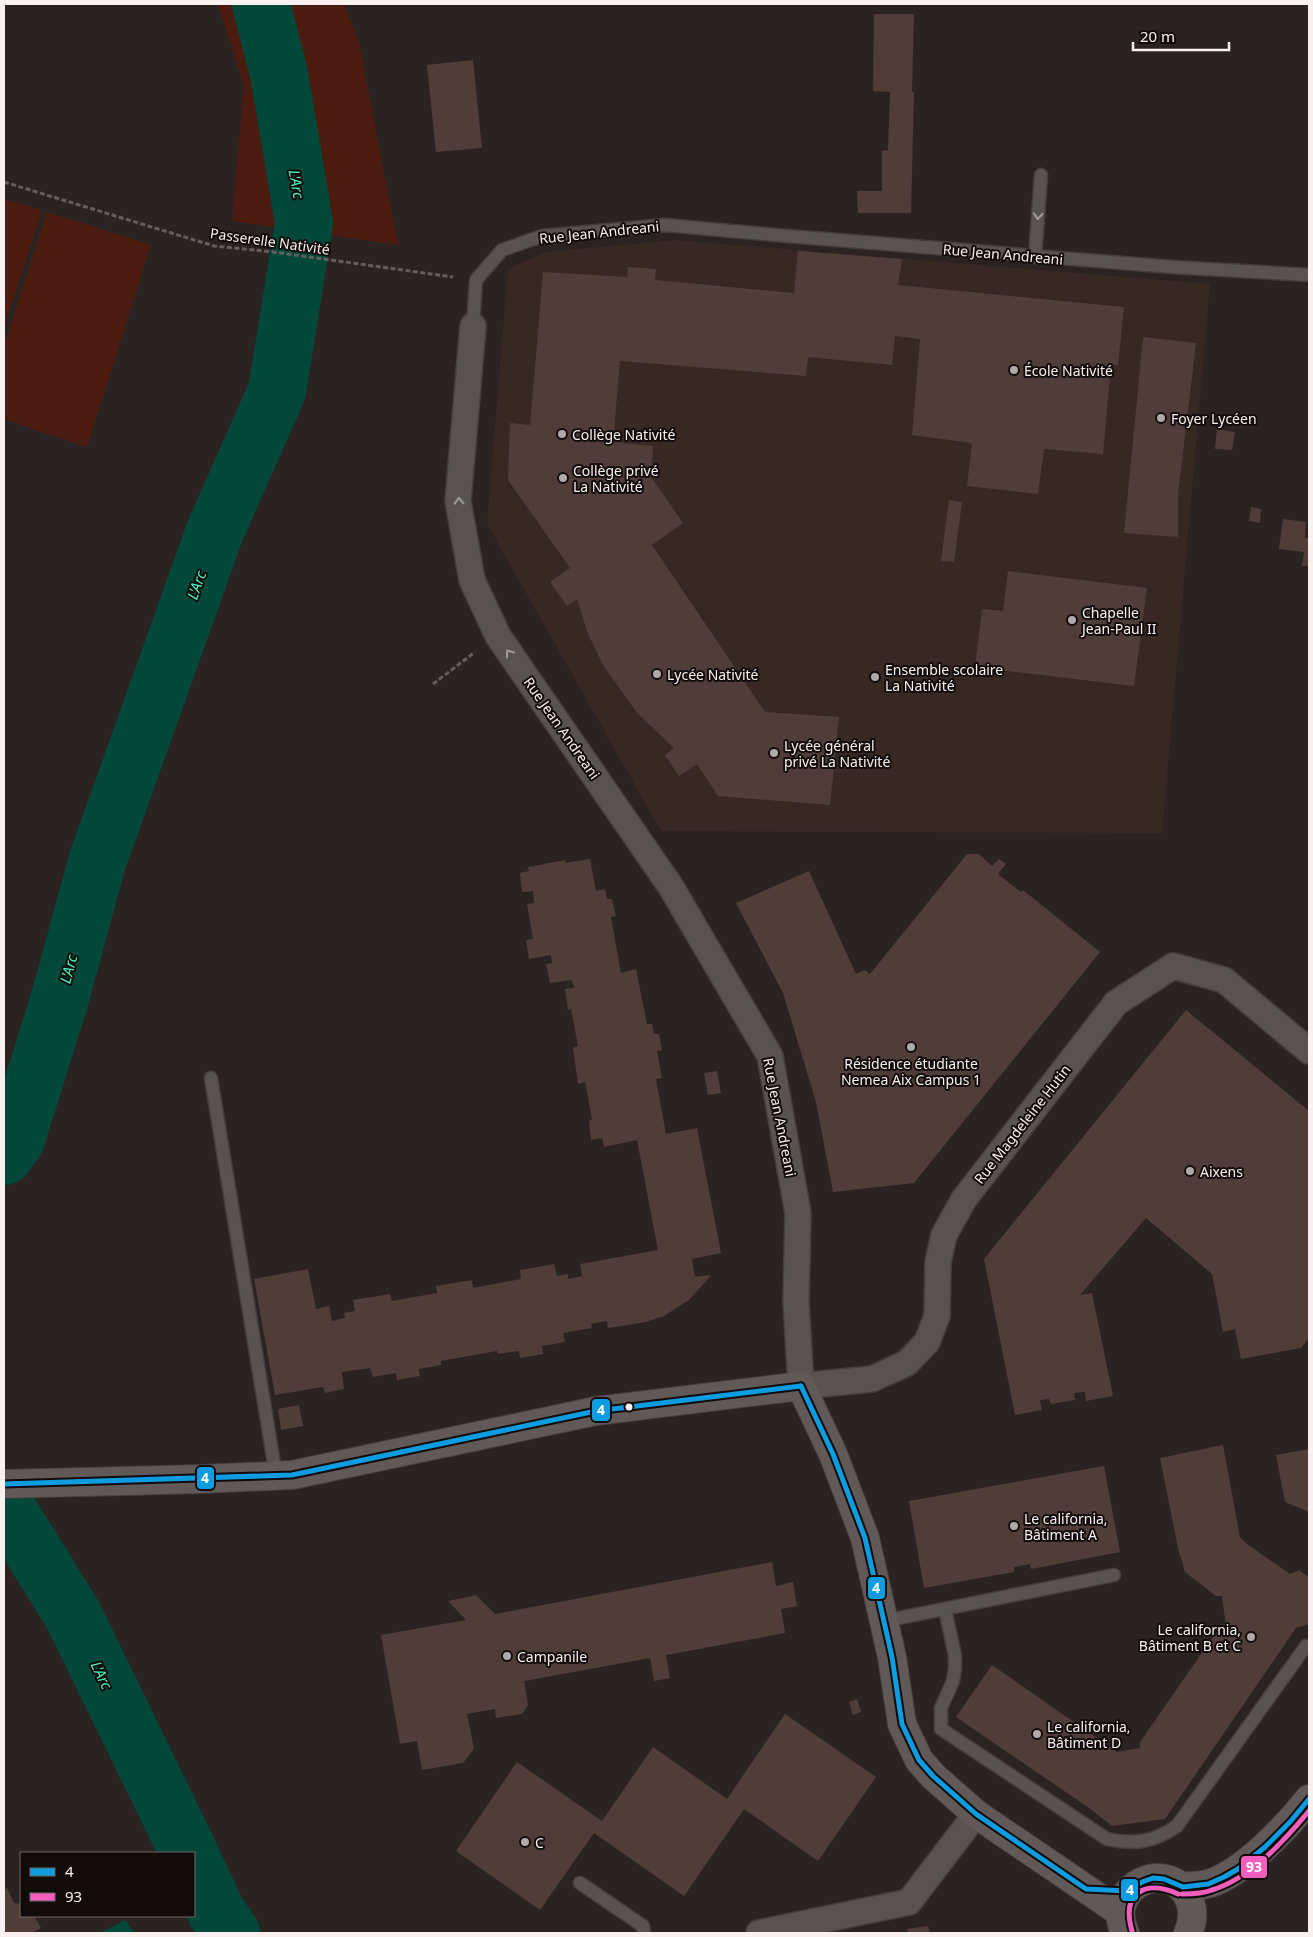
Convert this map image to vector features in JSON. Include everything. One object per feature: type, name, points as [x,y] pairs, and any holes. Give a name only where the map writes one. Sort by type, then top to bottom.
[{"type":"street","name":"Rue Jean Andreani","points":[[472,326],[458,501],[472,580],[498,636],[671,887],[770,1056],[798,1213],[796,1301],[801,1386],[833,1454],[865,1538],[884,1620],[902,1724],[919,1760],[933,1776],[976,1814],[1086,1889],[1124,1912]]},
{"type":"street","name":"Rue Magdeleine Hutin","points":[[801,1386],[872,1380],[908,1363],[927,1342],[937,1316],[938,1262],[944,1235],[964,1199],[1116,1003],[1174,966],[1224,980],[1309,1051]]},
{"type":"street","points":[[4,1484],[276,1476],[300,1473],[596,1411],[801,1386]]},
{"type":"street","points":[[1124,1912],[1137,1884],[1148,1879],[1159,1878],[1171,1881],[1187,1909],[1210,1883],[1248,1861],[1297,1815],[1309,1799]]},
{"type":"street","points":[[759,1933],[909,1902],[976,1814]]},
{"type":"lane","points":[[1035,257],[1041,175]]},
{"type":"lane","name":"Rue Jean Andreani","points":[[472,326],[476,280],[502,250],[542,236],[666,225],[1172,268],[1309,275]]},
{"type":"lane","points":[[211,1078],[276,1476]]},
{"type":"lane","points":[[884,1620],[1114,1575]]},
{"type":"lane","points":[[945,1609],[955,1656],[955,1669],[953,1681],[942,1708],[941,1729],[1107,1840],[1124,1843],[1156,1838],[1177,1826],[1306,1646]]},
{"type":"lane","points":[[580,1883],[644,1926],[644,1933]]},
{"type":"path","name":"Passerelle Nativité","points":[[4,182],[214,246],[273,252],[452,277]]},
{"type":"path","points":[[433,684],[498,636]]},
{"type":"shaded area","points":[[218,4],[344,4],[359,42],[398,245],[232,221],[244,86]]},
{"type":"shaded area","points":[[4,199],[42,210],[4,328]]},
{"type":"shaded area","points":[[47,212],[151,245],[87,447],[4,419],[4,346]]},
{"type":"shaded area","name":"Ensemble scolaire La Nativité","points":[[676,240],[1210,284],[1162,833],[661,831],[487,524],[508,269],[545,252]]},
{"type":"shaded area","points":[[125,1920],[135,1933],[102,1932]]},
{"type":"building","points":[[874,14],[914,14],[911,213],[858,213],[857,191],[882,191],[882,151],[888,150],[890,92],[873,91]]},
{"type":"building","points":[[473,60],[482,148],[436,152],[427,65]]},
{"type":"building","points":[[798,251],[902,259],[898,285],[1124,307],[1118,365],[1111,365],[1103,454],[1044,449],[1038,494],[967,486],[972,443],[912,435],[920,339],[895,336],[892,365],[808,357],[806,376],[620,361],[613,442],[653,446],[651,477],[683,523],[652,545],[765,712],[839,717],[830,805],[718,796],[697,764],[679,776],[665,755],[674,748],[637,713],[603,665],[588,634],[577,599],[567,606],[550,582],[570,568],[508,480],[510,423],[530,425],[543,272],[627,277],[628,267],[656,269],[655,280],[794,293]]},
{"type":"building","name":"Foyer Lycéen","points":[[1143,337],[1196,343],[1178,494],[1178,537],[1124,533]]},
{"type":"building","points":[[1217,429],[1235,432],[1232,450],[1215,449]]},
{"type":"building","points":[[949,500],[962,502],[954,562],[941,561]]},
{"type":"building","points":[[1251,507],[1261,509],[1260,523],[1249,521]]},
{"type":"building","points":[[1283,519],[1306,522],[1305,538],[1309,538],[1309,566],[1302,566],[1304,552],[1279,549]]},
{"type":"building","name":"Chapelle Jean-Paul II","points":[[1008,571],[1147,588],[1134,686],[975,667],[982,609],[1003,611]]},
{"type":"building","name":"Résidence étudiante Nemea Aix Campus 1","points":[[967,854],[979,854],[992,866],[999,859],[1006,864],[998,874],[1021,892],[1023,890],[1100,952],[914,1183],[833,1192],[816,1102],[783,993],[736,903],[809,871],[856,974],[865,970],[870,974]]},
{"type":"building","points":[[590,859],[596,891],[605,889],[607,899],[612,899],[616,916],[611,917],[621,973],[636,969],[647,1024],[652,1024],[654,1034],[659,1034],[662,1050],[657,1051],[662,1078],[656,1079],[666,1134],[697,1128],[721,1253],[692,1259],[695,1277],[710,1275],[709,1278],[689,1300],[664,1316],[646,1322],[608,1328],[607,1321],[591,1324],[592,1328],[563,1333],[565,1342],[542,1346],[543,1354],[520,1358],[519,1351],[498,1354],[497,1351],[441,1361],[441,1365],[419,1369],[420,1376],[397,1380],[396,1373],[373,1377],[370,1368],[342,1372],[344,1389],[325,1393],[323,1387],[275,1395],[254,1279],[308,1269],[316,1309],[329,1306],[332,1321],[345,1318],[344,1313],[355,1311],[353,1300],[390,1294],[392,1301],[437,1293],[436,1286],[472,1280],[473,1288],[521,1279],[520,1270],[554,1264],[557,1276],[568,1274],[568,1279],[582,1276],[580,1264],[658,1250],[637,1140],[604,1147],[602,1138],[591,1140],[589,1121],[592,1119],[585,1082],[578,1084],[573,1048],[578,1046],[571,1009],[568,1010],[565,989],[574,988],[572,980],[550,983],[546,964],[552,963],[551,955],[529,959],[526,940],[533,939],[527,904],[534,903],[533,891],[522,892],[520,873],[529,871],[528,867],[565,860],[565,863]]},
{"type":"building","name":"Aixens","points":[[1186,1010],[1309,1111],[1309,1338],[1301,1348],[1241,1359],[1235,1329],[1223,1332],[1212,1274],[1146,1218],[1080,1295],[1092,1293],[1113,1396],[1086,1401],[1085,1392],[1074,1393],[1075,1400],[1051,1404],[1049,1399],[1040,1400],[1042,1410],[1015,1415],[984,1259]]},
{"type":"building","points":[[717,1071],[721,1093],[708,1095],[704,1073]]},
{"type":"building","points":[[299,1405],[303,1426],[281,1430],[278,1409]]},
{"type":"building","name":"Le california, Bâtiment B et C","points":[[1223,1445],[1240,1537],[1290,1574],[1299,1570],[1309,1577],[1309,1624],[1296,1628],[1165,1819],[1112,1826],[1092,1810],[956,1717],[992,1665],[1117,1752],[1140,1748],[1140,1742],[1222,1624],[1226,1626],[1222,1596],[1216,1596],[1185,1572],[1178,1548],[1160,1458]]},
{"type":"building","points":[[1309,1449],[1309,1512],[1285,1502],[1276,1455]]},
{"type":"building","name":"Le california, Bâtiment A","points":[[1104,1466],[1120,1552],[1031,1569],[1030,1564],[1014,1567],[1014,1572],[924,1588],[909,1501]]},
{"type":"building","name":"Campanile","points":[[772,1562],[776,1586],[793,1582],[797,1606],[781,1609],[785,1633],[666,1655],[670,1678],[654,1681],[650,1658],[524,1681],[528,1705],[522,1714],[496,1718],[495,1709],[467,1714],[474,1749],[463,1763],[422,1770],[417,1741],[400,1744],[381,1635],[466,1620],[448,1601],[476,1595],[495,1614]]},
{"type":"building","points":[[857,1699],[861,1712],[853,1715],[849,1702]]},
{"type":"building","points":[[785,1714],[876,1777],[818,1861],[744,1809],[684,1896],[594,1833],[540,1910],[456,1851],[517,1762],[602,1821],[653,1747],[727,1799]]},
{"type":"building","points":[[7,1888],[14,1903],[20,1904],[20,1917],[35,1917],[41,1928],[31,1933],[4,1933],[4,1889]]},
{"type":"building","points":[[928,1926],[930,1933],[908,1933],[907,1929]]},
{"type":"waterway","name":"L'Arc","points":[[4,1156],[16,1139],[60,998],[97,862],[215,531],[277,391],[304,223],[279,74],[261,4]]},
{"type":"waterway","name":"L'Arc","points":[[4,1504],[73,1615],[189,1852]]},
{"type":"waterway","name":"L'Arc","points":[[195,1866],[217,1913],[231,1933]]},
{"type":"transit line","name":"4","points":[[801,1386],[833,1454],[865,1538],[892,1657],[902,1724],[919,1760],[933,1776],[976,1814],[1086,1889],[1128,1891],[1142,1882],[1153,1878],[1164,1879],[1183,1887],[1208,1884],[1224,1877],[1238,1869],[1265,1847],[1290,1822],[1309,1799]]},
{"type":"transit line","name":"4","points":[[4,1484],[292,1475],[596,1411],[801,1386]]},
{"type":"transit line","name":"93","points":[[1182,1894],[1197,1894],[1208,1891],[1240,1877],[1278,1846],[1309,1811]]},
{"type":"transit line","name":"93","points":[[1132,1931],[1129,1918],[1130,1907],[1138,1893],[1146,1889],[1155,1888],[1178,1894]]},
{"type":"place","name":"École Nativité","points":[[1014,370]]},
{"type":"place","name":"Foyer Lycéen","points":[[1161,418]]},
{"type":"place","name":"Collège Nativité","points":[[562,434]]},
{"type":"place","name":"Collège privé La Nativité","points":[[563,478]]},
{"type":"place","name":"Chapelle Jean-Paul II","points":[[1072,620]]},
{"type":"place","name":"Lycée Nativité","points":[[657,674]]},
{"type":"place","name":"Ensemble scolaire La Nativité","points":[[875,677]]},
{"type":"place","name":"Lycée général privé La Nativité","points":[[774,753]]},
{"type":"place","name":"Résidence étudiante Nemea Aix Campus 1","points":[[911,1047]]},
{"type":"place","name":"Aixens","points":[[1190,1171]]},
{"type":"place","name":"Le california, Bâtiment A","points":[[1014,1526]]},
{"type":"place","name":"Le california, Bâtiment B et C","points":[[1251,1637]]},
{"type":"place","name":"Campanile","points":[[507,1656]]},
{"type":"place","name":"Le california, Bâtiment D","points":[[1037,1734]]},
{"type":"place","name":"C","points":[[525,1842]]}]
